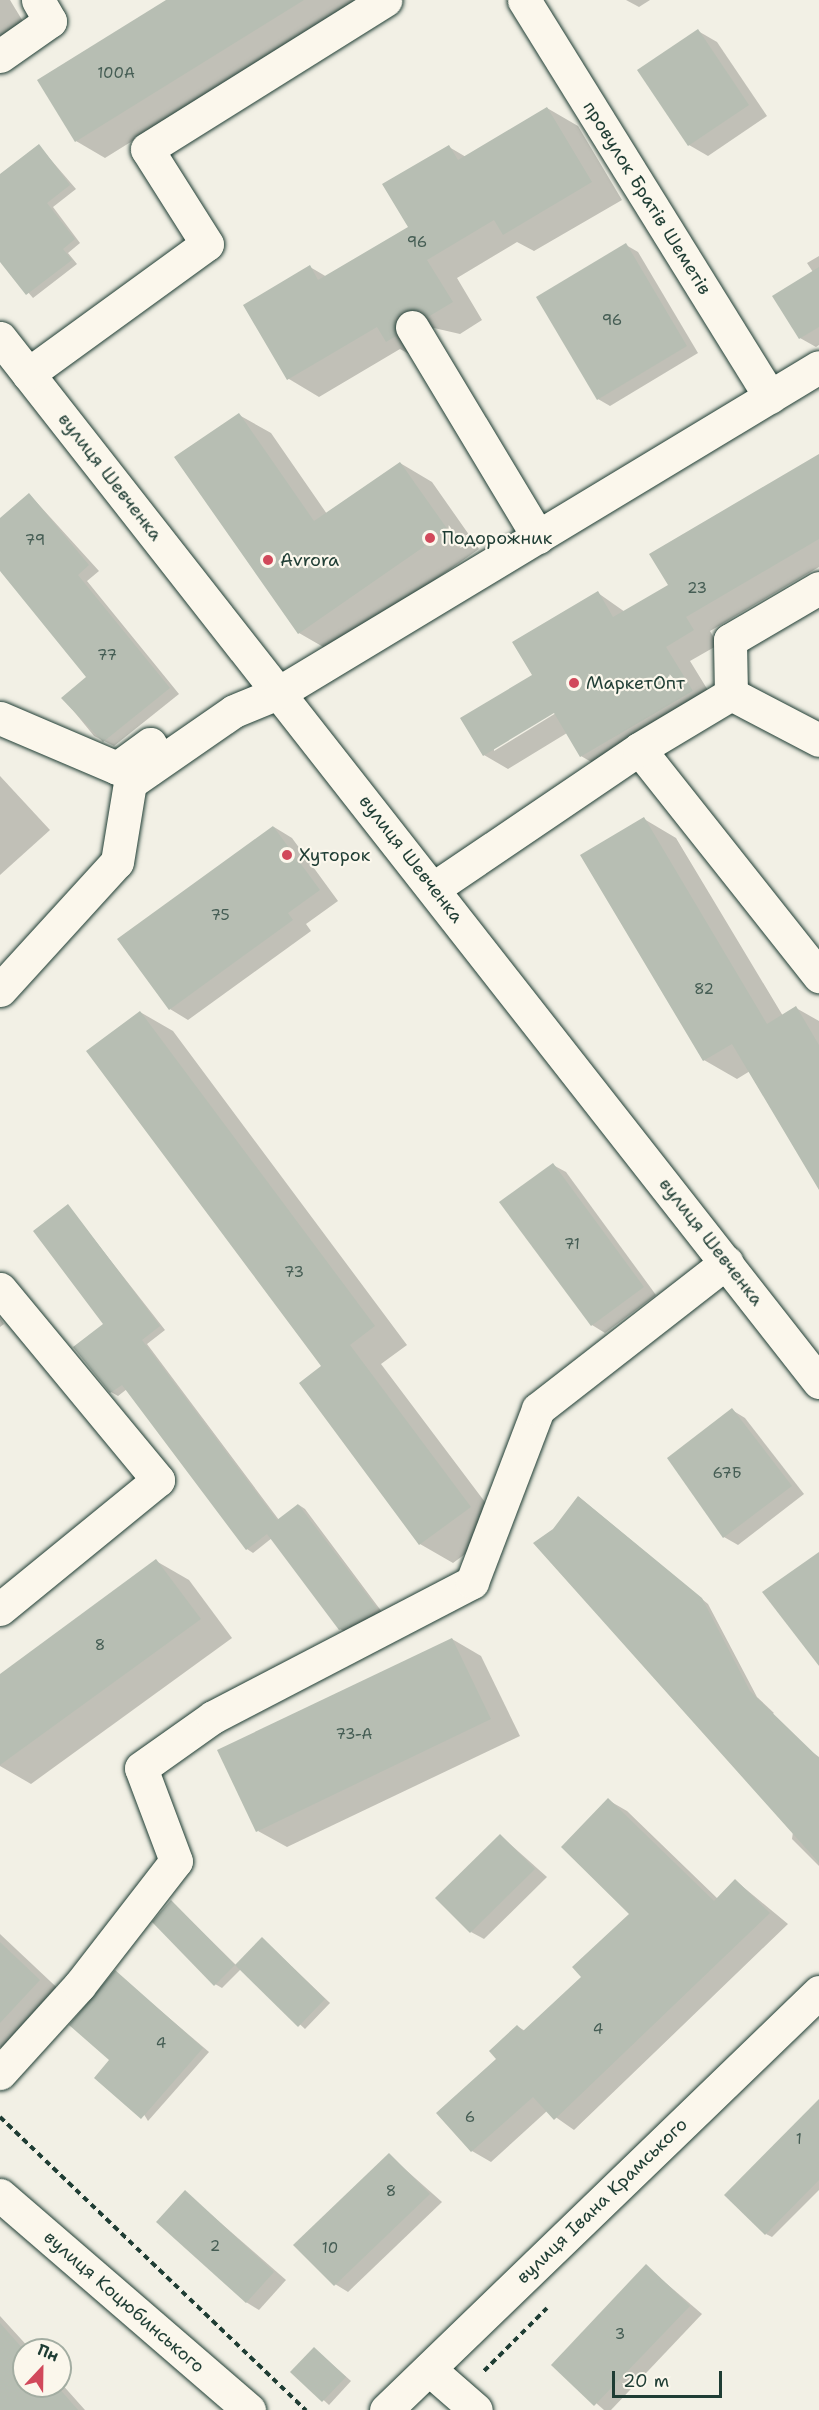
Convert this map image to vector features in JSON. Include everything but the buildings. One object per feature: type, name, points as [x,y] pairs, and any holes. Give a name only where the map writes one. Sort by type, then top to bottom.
[{"type":"street","points":[[0,56],[50,21],[38,0]]},
{"type":"street","points":[[28,374],[207,244],[147,149],[385,0]]},
{"type":"street","name":"провулок Братів Шеметів","points":[[524,0],[770,397]]},
{"type":"street","points":[[412,327],[538,537]]},
{"type":"street","name":"вулиця Шевченка","points":[[0,338],[434,888],[819,1382]]},
{"type":"street","points":[[0,990],[117,862],[130,783],[234,711],[280,692],[819,367]]},
{"type":"street","points":[[731,694],[730,640],[819,588]]},
{"type":"street","points":[[0,718],[117,768],[233,686],[280,692]]},
{"type":"street","points":[[731,694],[819,740]]},
{"type":"street","points":[[434,888],[639,749],[731,694]]},
{"type":"street","points":[[639,749],[819,976]]},
{"type":"street","points":[[0,2073],[79,1986],[176,1861],[141,1768],[213,1717],[472,1582],[538,1409],[727,1262]]},
{"type":"street","points":[[0,1289],[158,1480],[0,1609]]},
{"type":"street","name":"вулиця Івана Крамського","points":[[386,2410],[817,1998]]},
{"type":"street","name":"вулиця Коцюбинського","points":[[0,2195],[249,2410]]},
{"type":"street","points":[[429,2369],[476,2410]]},
{"type":"path","points":[[0,2117],[306,2410]]},
{"type":"place","name":"Подорожник","points":[[430,538]]},
{"type":"place","name":"Avrora","points":[[268,560]]},
{"type":"place","name":"МаркетОпт","points":[[574,683]]},
{"type":"place","name":"Хуторок","points":[[287,855]]}]
